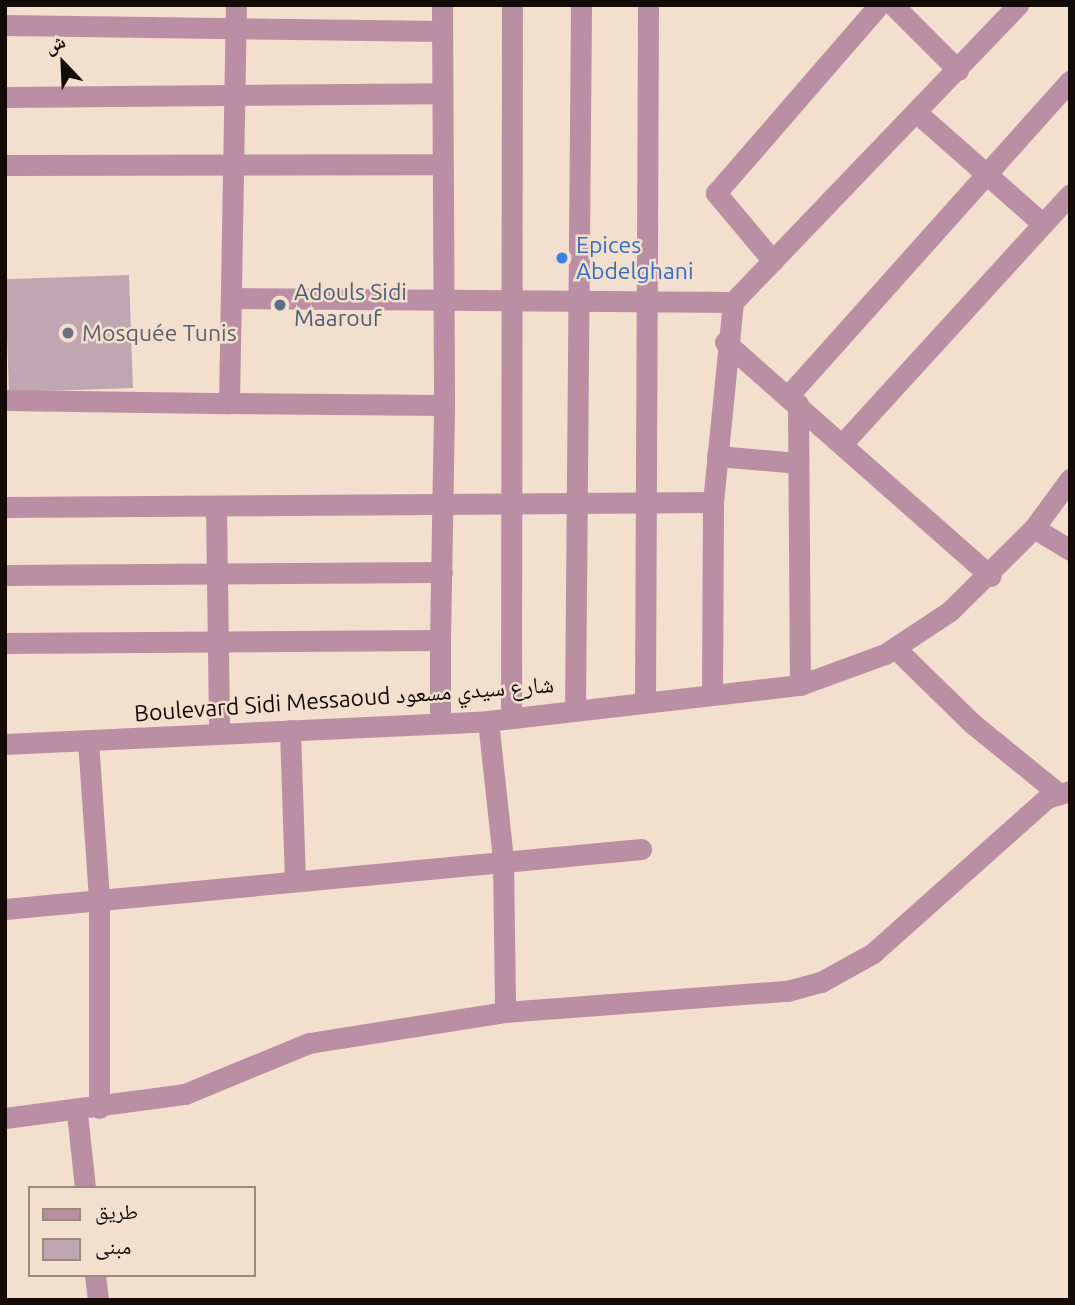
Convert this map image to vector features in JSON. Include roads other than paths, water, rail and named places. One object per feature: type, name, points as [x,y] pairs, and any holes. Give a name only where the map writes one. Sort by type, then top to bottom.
[{"type":"street","points":[[229,403],[236,5]]},
{"type":"street","points":[[440,723],[444,405],[442,5]]},
{"type":"street","points":[[511,718],[507,506],[512,5]]},
{"type":"street","points":[[575,710],[580,5]]},
{"type":"street","points":[[645,702],[649,5]]},
{"type":"street","points":[[773,261],[716,193],[879,5]]},
{"type":"street","points":[[892,5],[958,70]]},
{"type":"street","points":[[712,694],[713,502],[726,342],[733,302],[1018,5]]},
{"type":"street","points":[[5,25],[442,31]]},
{"type":"street","points":[[800,685],[798,463],[793,400],[1070,81]]},
{"type":"street","points":[[5,97],[442,93]]},
{"type":"street","points":[[917,113],[1044,223]]},
{"type":"street","points":[[5,165],[442,164]]},
{"type":"street","points":[[842,443],[1070,194]]},
{"type":"street","points":[[231,298],[733,302]]},
{"type":"street","points":[[726,342],[990,576]]},
{"type":"street","points":[[5,400],[444,405]]},
{"type":"street","points":[[717,456],[798,463]]},
{"type":"street","name":"Boulevard Sidi Messaoud شارع سيدي مسعود","points":[[5,744],[488,721],[800,685],[847,673],[895,648],[990,576],[1034,528],[1070,479]]},
{"type":"street","points":[[5,507],[442,507],[713,502]]},
{"type":"street","points":[[216,507],[219,734]]},
{"type":"street","points":[[1034,528],[1070,551]]},
{"type":"street","points":[[5,575],[442,572]]},
{"type":"street","points":[[5,643],[440,640]]},
{"type":"street","points":[[5,1118],[77,1113],[215,1086],[309,1043],[505,1012],[787,991],[821,982],[873,953],[1064,792],[973,724],[895,648]]},
{"type":"street","points":[[488,721],[503,860],[505,1012]]},
{"type":"street","points":[[290,730],[295,880]]},
{"type":"street","points":[[88,741],[99,899],[99,1108]]},
{"type":"street","points":[[5,909],[641,849]]},
{"type":"street","points":[[77,1113],[85,1186]]},
{"type":"street","points":[[95,1277],[98,1300]]},
{"type":"place","name":"Epices Abdelghani","points":[[562,258]]},
{"type":"place","name":"Adouls Sidi Maarouf","points":[[280,305]]},
{"type":"place","name":"Mosquée Tunis","points":[[68,333]]}]
